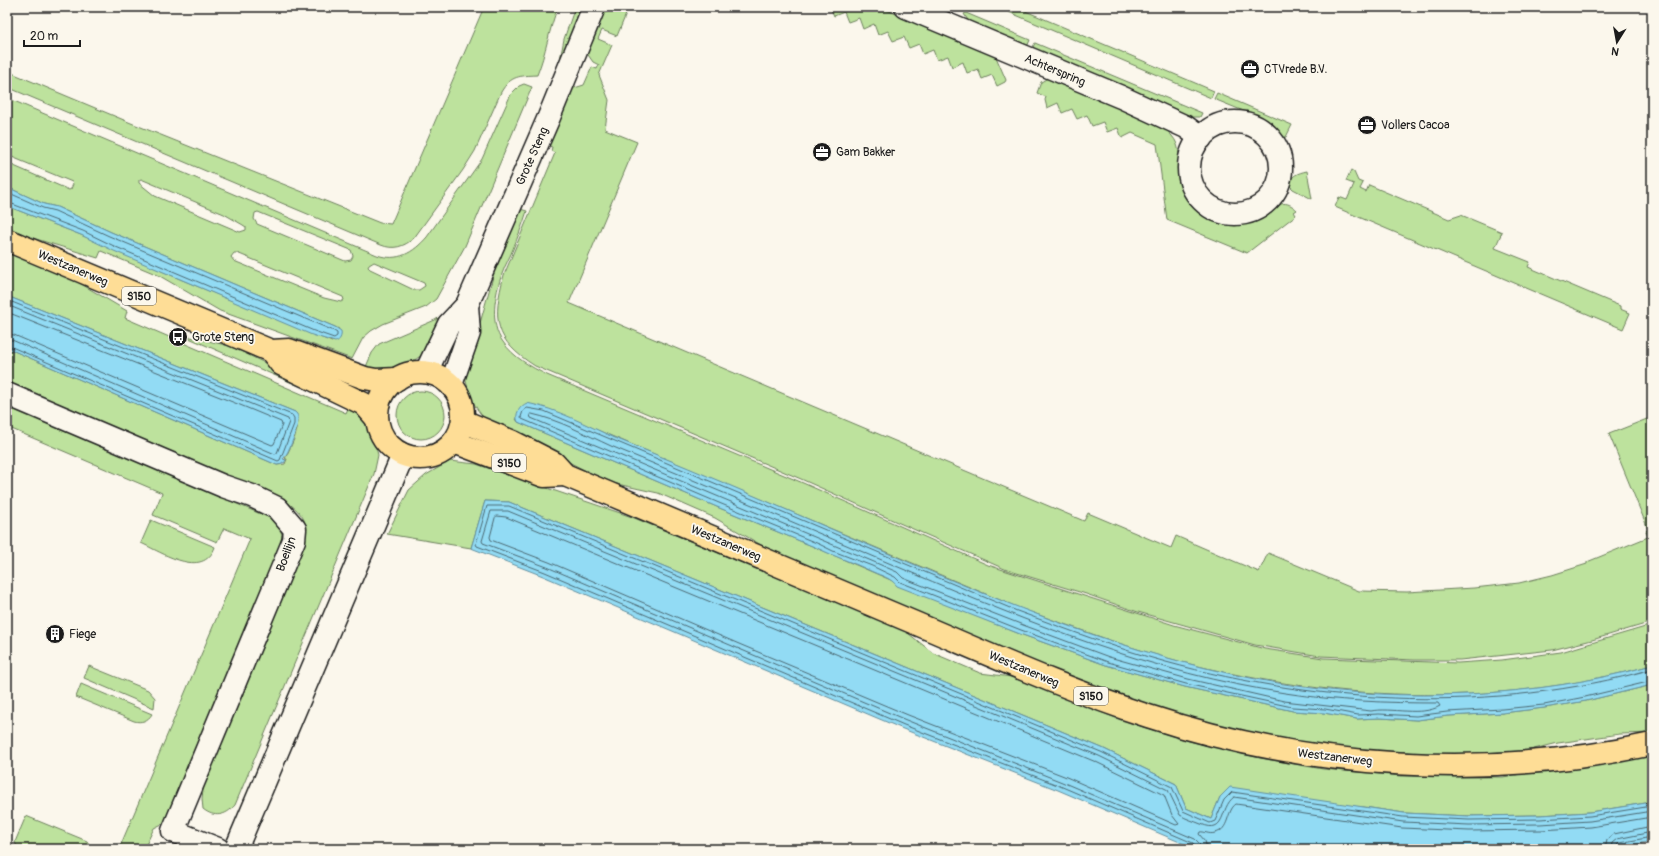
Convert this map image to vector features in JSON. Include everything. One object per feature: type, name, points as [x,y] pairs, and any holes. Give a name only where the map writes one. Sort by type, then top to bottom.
[{"type":"main road","name":"Westzanerweg","points":[[7,240],[271,351],[289,350],[365,378],[376,380],[397,379]]},
{"type":"main road","name":"Westzanerweg","points":[[271,351],[281,364],[364,404],[377,420]]},
{"type":"main road","name":"S150","points":[[426,372],[444,379],[451,385],[461,402],[463,421],[460,432],[454,442],[446,450],[436,456],[414,458],[403,455],[393,449],[385,441],[379,431],[377,420],[380,399],[388,386],[406,374],[426,372]]},
{"type":"main road","name":"Westzanerweg","points":[[463,421],[513,442],[554,463],[565,475],[1066,686],[1149,717],[1196,731],[1308,754],[1396,763],[1440,764],[1520,762],[1598,753],[1652,744]]},
{"type":"main road","name":"Westzanerweg","points":[[454,442],[544,476],[565,475]]},
{"type":"street","name":"Grote Steng","points":[[426,372],[449,324],[467,305],[549,117],[594,7]]},
{"type":"street","name":"Achterspring","points":[[906,7],[1121,97],[1186,127],[1201,138]]},
{"type":"street","points":[[1235,122],[1253,125],[1268,135],[1278,150],[1281,168],[1278,185],[1268,200],[1253,210],[1236,214],[1218,210],[1203,200],[1193,185],[1190,168],[1193,150],[1201,138],[1208,131],[1218,125],[1235,122]]},
{"type":"street","name":"Grote Steng","points":[[451,385],[468,333],[467,305]]},
{"type":"street","name":"Boeilijn","points":[[7,394],[215,483],[258,499],[277,508],[295,529],[294,540],[173,830],[218,849]]},
{"type":"street","points":[[236,849],[403,455]]},
{"type":"green space","points":[[484,7],[558,7],[537,75],[516,78],[508,82],[501,92],[475,151],[463,170],[414,238],[406,244],[398,247],[385,247],[7,87],[7,71],[131,123],[380,223],[391,224]]},
{"type":"green space","points":[[575,7],[583,7],[559,65],[564,39]]},
{"type":"green space","points":[[618,7],[629,7],[617,36],[602,30],[598,39],[612,45],[599,75],[609,100],[605,129],[637,142],[569,303],[1084,521],[1088,513],[1171,548],[1176,536],[1259,572],[1268,553],[1359,591],[1407,592],[1474,588],[1519,583],[1587,564],[1587,562],[1648,537],[1646,531],[1648,529],[1609,434],[1652,417],[1652,622],[1552,650],[1460,660],[1414,660],[1320,656],[1255,645],[1138,612],[1086,594],[1007,570],[801,479],[535,366],[511,347],[504,338],[498,317],[500,291],[504,275],[555,153],[551,151],[552,147],[547,145],[571,89],[584,85],[592,67],[597,69],[599,65],[593,62],[586,52],[602,14]]},
{"type":"green space","points":[[830,7],[880,7],[996,57],[1006,80],[997,86],[992,75],[982,79],[978,69],[967,73],[963,62],[952,67],[948,56],[937,60],[933,50],[923,54],[919,44],[909,48],[904,37],[893,41],[888,31],[878,35],[874,24],[863,29],[859,18],[848,22],[844,12],[834,16]]},
{"type":"green space","points":[[997,7],[1016,7],[1214,91],[1211,98]]},
{"type":"green space","points":[[966,13],[1030,40],[1027,47],[969,22],[964,14]]},
{"type":"green space","points":[[1035,43],[1202,113],[1200,117],[1193,117],[1177,111],[1032,49]]},
{"type":"green space","points":[[1048,78],[1150,120],[1168,131],[1175,139],[1178,147],[1180,175],[1183,190],[1191,203],[1208,217],[1229,224],[1244,224],[1264,217],[1281,204],[1290,205],[1297,210],[1294,212],[1296,215],[1247,253],[1167,220],[1157,144],[1132,133],[1122,138],[1118,128],[1107,132],[1103,122],[1092,126],[1087,115],[1077,119],[1072,109],[1062,113],[1058,103],[1047,108],[1045,100],[1046,97],[1037,93],[1041,82]]},
{"type":"green space","points":[[524,84],[532,87],[465,246],[436,299],[426,307],[383,324],[371,331],[363,338],[352,359],[220,311],[158,275],[101,251],[98,258],[23,235],[7,228],[7,206],[81,235],[180,279],[332,342],[339,329],[335,327],[111,232],[57,207],[44,204],[7,187],[7,163],[69,190],[73,184],[72,182],[7,155],[7,98],[377,255],[385,257],[398,257],[411,252],[427,237],[482,159],[511,94],[519,86]],"holes":[[[141,179],[224,214],[246,227],[246,230],[240,232],[155,196],[139,183],[139,180]],[[258,212],[351,250],[353,256],[351,260],[345,261],[257,224],[254,219],[255,213]],[[234,253],[237,253],[343,297],[344,300],[341,302],[324,298],[234,261],[231,257]],[[374,262],[424,283],[425,286],[419,290],[414,290],[370,269],[368,267]]]},
{"type":"green space","points":[[1217,93],[1292,125],[1286,137],[1283,137],[1277,129],[1263,119],[1214,99]]},
{"type":"green space","points":[[1351,170],[1354,172],[1358,181],[1363,183],[1360,189],[1366,192],[1369,185],[1449,219],[1461,215],[1502,232],[1495,248],[1530,262],[1528,267],[1620,306],[1620,309],[1630,313],[1623,329],[1335,207],[1339,197],[1347,200],[1354,184],[1346,181]]},
{"type":"green space","points":[[1307,171],[1312,199],[1293,189],[1289,185],[1291,179],[1295,175]]},
{"type":"green space","points":[[520,209],[527,211],[502,274],[497,291],[495,309],[496,327],[499,335],[507,347],[517,357],[547,375],[803,483],[988,565],[1174,625],[1265,649],[1323,658],[1458,663],[1502,660],[1561,652],[1652,625],[1652,665],[1592,679],[1532,689],[1471,694],[1409,694],[1348,691],[1287,684],[1226,672],[1148,653],[1019,608],[545,408],[516,419],[518,422],[1020,634],[1106,665],[1185,687],[1293,711],[1324,713],[1357,719],[1379,718],[1417,720],[1544,708],[1586,701],[1652,685],[1652,733],[1620,734],[1558,743],[1526,751],[1441,754],[1367,750],[1328,746],[1221,726],[1164,710],[1112,693],[1030,660],[768,549],[715,518],[658,493],[608,482],[486,420],[475,406],[468,389],[465,377],[496,266]]},
{"type":"green space","points":[[7,251],[71,278],[127,311],[125,318],[346,413],[350,404],[369,425],[378,455],[374,474],[235,805],[228,812],[216,815],[203,809],[202,799],[204,780],[305,538],[306,529],[304,521],[295,508],[280,498],[265,491],[7,384],[7,348],[277,465],[285,464],[287,459],[285,459],[297,429],[297,417],[295,412],[7,296]]},
{"type":"green space","points":[[451,306],[423,354],[410,362],[396,367],[365,369],[372,353],[379,344],[435,320],[443,315]]},
{"type":"green space","points":[[182,335],[230,346],[308,384],[329,399]]},
{"type":"green space","points":[[421,391],[430,393],[438,398],[443,406],[445,415],[443,424],[438,432],[430,437],[421,439],[412,437],[404,432],[399,424],[397,415],[399,406],[404,398],[412,393]]},
{"type":"green space","points":[[7,406],[270,518],[278,525],[282,534],[281,542],[166,822],[154,828],[144,849],[119,849],[250,539],[224,528],[217,542],[153,515],[162,493],[7,427]]},
{"type":"green space","points":[[450,461],[476,464],[632,517],[904,630],[933,653],[980,673],[1012,677],[1121,720],[1189,741],[1260,758],[1323,769],[1401,776],[1503,777],[1652,753],[1652,802],[1590,812],[1540,815],[1469,816],[1404,813],[1364,807],[1220,797],[1211,819],[1186,808],[1176,784],[1102,748],[509,502],[485,501],[471,548],[387,534],[409,490],[426,475]]},
{"type":"green space","points":[[151,520],[215,547],[209,557],[201,562],[192,563],[170,557],[141,543]]},
{"type":"green space","points":[[89,666],[148,690],[155,698],[154,708],[84,678]]},
{"type":"green space","points":[[81,684],[152,714],[144,721],[134,721],[76,697]]},
{"type":"green space","points":[[26,816],[87,841],[92,849],[18,849],[15,842]]},
{"type":"water","points":[[7,187],[44,204],[57,207],[111,232],[335,327],[341,331],[340,338],[335,342],[312,335],[114,251],[81,235],[7,206]]},
{"type":"water","points":[[7,296],[295,412],[298,416],[298,421],[290,446],[283,459],[286,460],[284,463],[282,462],[282,464],[277,465],[7,348]]},
{"type":"water","points":[[527,403],[561,413],[615,438],[998,599],[1139,650],[1187,663],[1235,675],[1284,684],[1376,694],[1469,694],[1516,691],[1562,685],[1652,665],[1652,685],[1586,701],[1544,708],[1417,720],[1379,718],[1357,719],[1324,713],[1293,711],[1185,687],[1106,665],[1020,634],[897,586],[889,579],[859,566],[518,422],[517,413],[522,406]]},
{"type":"water","points":[[485,501],[509,502],[1102,748],[1176,784],[1186,808],[1211,819],[1220,797],[1230,787],[1404,813],[1469,816],[1540,815],[1590,812],[1652,802],[1652,841],[1611,849],[1196,849],[1058,790],[903,729],[543,576],[471,548]]},
{"type":"place","name":"CTVrede B.V.","points":[[1250,69]]},
{"type":"place","name":"Vollers Cacoa","points":[[1367,125]]},
{"type":"place","name":"Gam Bakker","points":[[822,152]]},
{"type":"place","name":"Grote Steng","points":[[178,337]]},
{"type":"place","name":"Fiege","points":[[55,634]]}]
